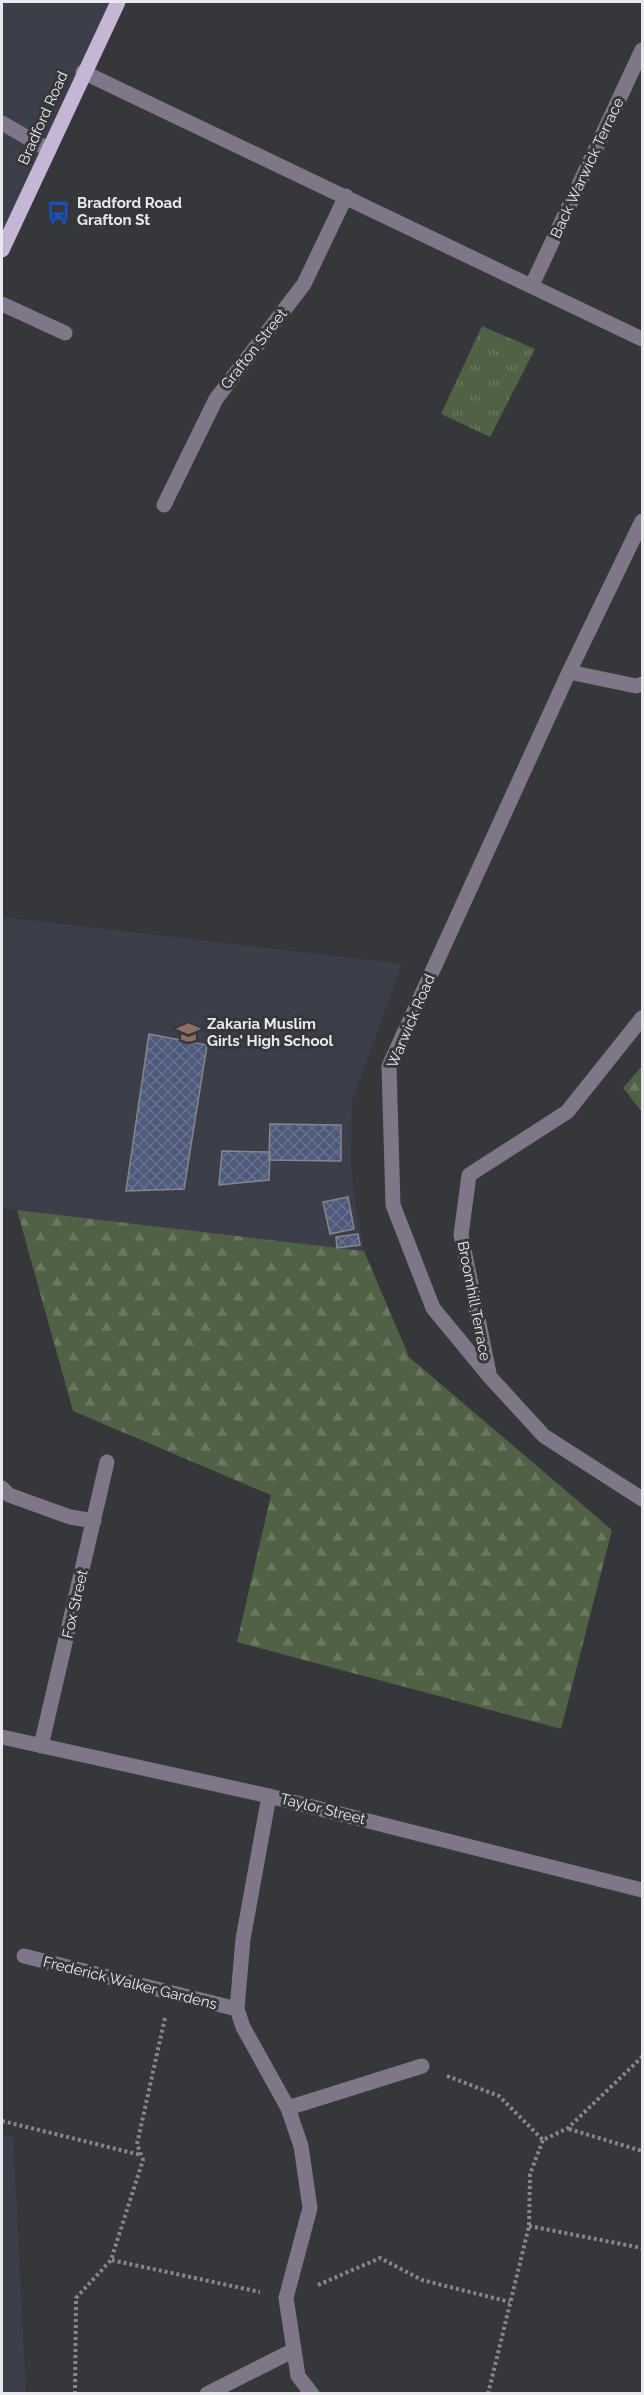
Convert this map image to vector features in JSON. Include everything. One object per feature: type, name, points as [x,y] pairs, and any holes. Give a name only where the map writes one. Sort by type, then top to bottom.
[{"type":"main road","name":"Bradford Road","points":[[2,250],[83,72],[118,2]]},
{"type":"street","name":"Back Warwick Terrace","points":[[532,285],[642,50]]},
{"type":"street","points":[[83,72],[642,339]]},
{"type":"street","points":[[2,123],[49,150]]},
{"type":"street","name":"Grafton Street","points":[[164,504],[216,399],[304,284],[346,196]]},
{"type":"street","points":[[2,304],[64,333]]},
{"type":"street","name":"Warwick Road","points":[[642,521],[569,672],[388,1066],[393,1205],[433,1308],[489,1376],[544,1436],[642,1500]]},
{"type":"street","points":[[569,672],[636,686],[642,684]]},
{"type":"street","name":"Broomhill Terrace","points":[[489,1376],[460,1235],[469,1174],[567,1112],[642,1018]]},
{"type":"street","name":"Fox Street","points":[[42,1746],[107,1462]]},
{"type":"street","points":[[2,1488],[9,1495],[70,1516],[94,1521]]},
{"type":"street","name":"Taylor Street","points":[[2,1737],[270,1796],[642,1890]]},
{"type":"street","name":"Frederick Walker Gardens","points":[[270,1796],[243,1939],[237,2009],[243,2027],[288,2108],[301,2146],[310,2208],[286,2298],[298,2376],[312,2394]]},
{"type":"street","name":"Frederick Walker Gardens","points":[[24,1956],[237,2009]]},
{"type":"street","points":[[288,2108],[422,2066]]},
{"type":"street","points":[[207,2394],[294,2350]]},
{"type":"path","points":[[75,2394],[76,2298],[111,2260],[144,2160],[137,2144],[170,1992]]},
{"type":"path","points":[[488,2394],[529,2226],[530,2174],[543,2140],[568,2128],[642,2057]]},
{"type":"path","points":[[422,2066],[499,2096],[543,2140]]},
{"type":"path","points":[[2,2121],[142,2156]]},
{"type":"path","points":[[568,2128],[642,2151]]},
{"type":"path","points":[[529,2226],[642,2248]]},
{"type":"path","points":[[111,2260],[286,2298],[381,2258],[422,2280],[510,2302]]},
{"type":"shaded area","points":[[2,2],[120,2],[23,205],[2,259]]},
{"type":"shaded area","name":"Zakaria Muslim Girls' High School","points":[[2,917],[402,964],[352,1101],[351,1162],[355,1203],[364,1251],[2,1208]]},
{"type":"shaded area","points":[[2,2134],[13,2137],[26,2393],[2,2393]]},
{"type":"green space","points":[[482,326],[535,349],[490,437],[441,414]]},
{"type":"green space","points":[[642,1066],[642,1112],[623,1088]]},
{"type":"green space","points":[[17,1210],[364,1251],[409,1357],[612,1530],[561,1729],[237,1642],[271,1495],[73,1411]]},
{"type":"building","points":[[149,1034],[207,1045],[184,1189],[126,1191]]},
{"type":"building","points":[[270,1124],[341,1125],[341,1161],[269,1160]]},
{"type":"building","points":[[222,1151],[270,1152],[269,1180],[219,1185]]},
{"type":"building","points":[[348,1197],[354,1229],[330,1234],[323,1202]]},
{"type":"building","points":[[358,1234],[360,1245],[337,1248],[336,1237]]},
{"type":"place","name":"Bradford Road Grafton St","points":[[59,212]]},
{"type":"place","name":"Zakaria Muslim Girls' High School","points":[[189,1033]]}]
